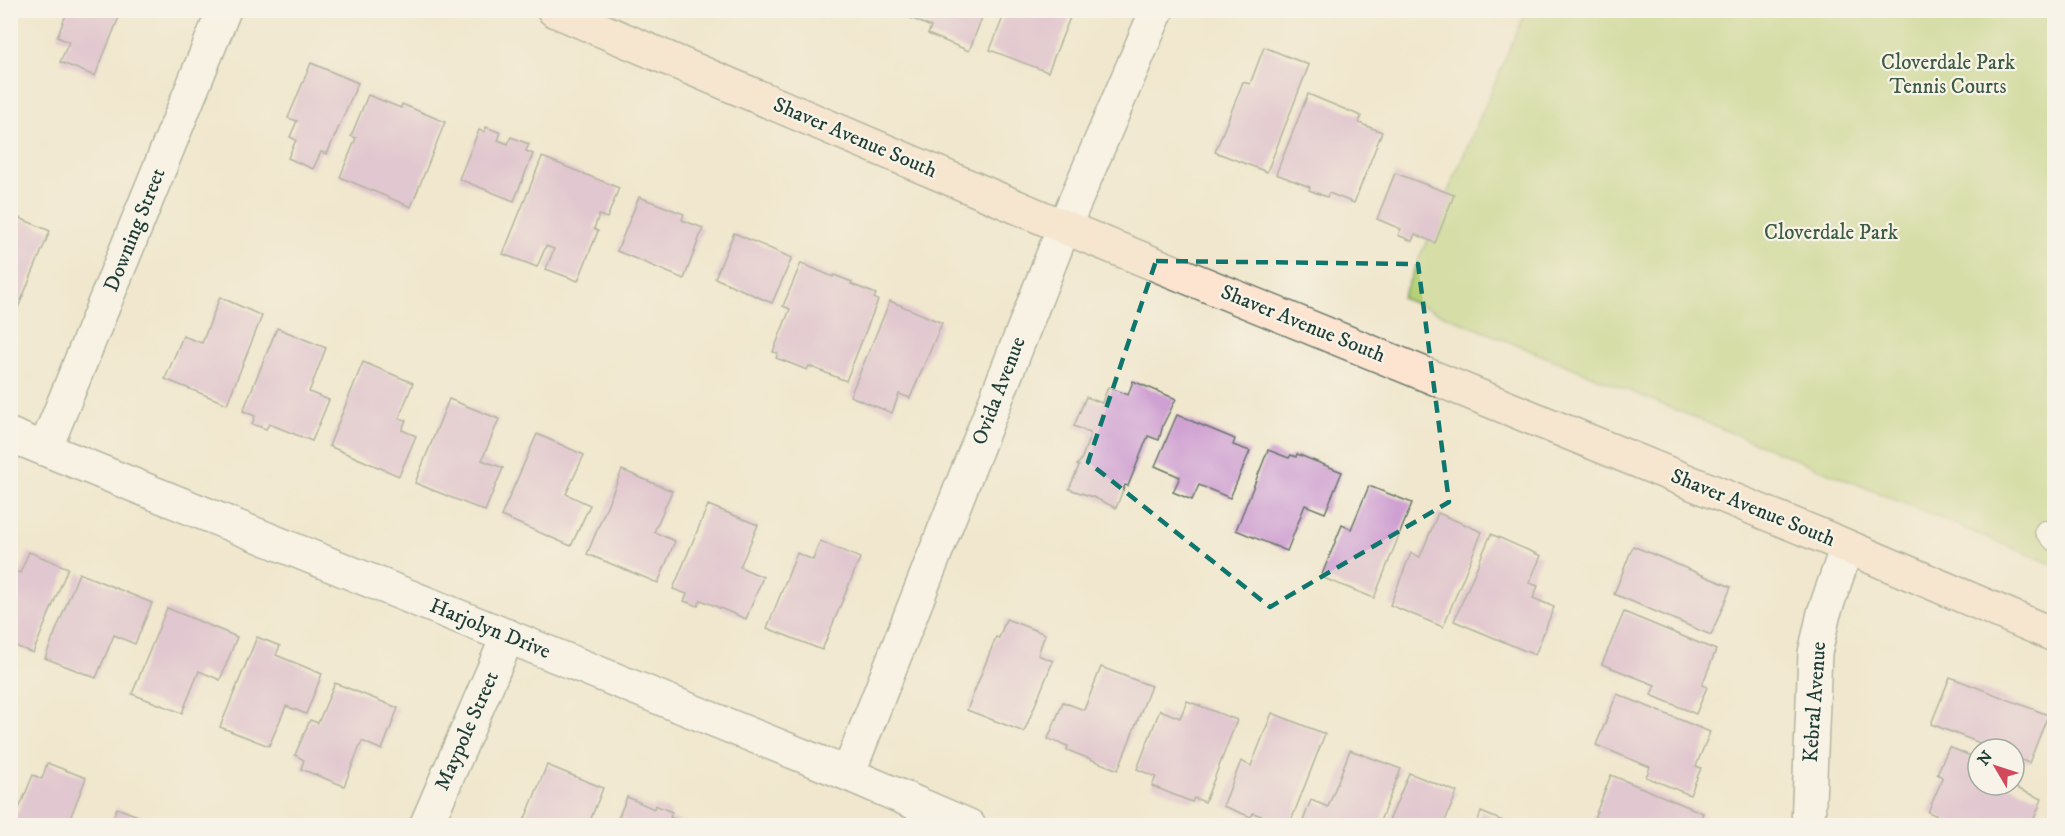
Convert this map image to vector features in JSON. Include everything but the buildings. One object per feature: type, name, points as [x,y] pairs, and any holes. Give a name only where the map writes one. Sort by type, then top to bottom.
[{"type":"street","name":"Downing Street","points":[[45,449],[224,10]]},
{"type":"street","name":"Shaver Avenue South","points":[[554,10],[1064,227],[1847,547],[2055,635]]},
{"type":"street","name":"Ovida Avenue","points":[[848,774],[1064,227],[1156,10]]},
{"type":"street","name":"Harjolyn Drive","points":[[10,435],[969,825]]},
{"type":"street","name":"Kebral Avenue","points":[[1808,825],[1815,653],[1824,613],[1847,547]]},
{"type":"street","name":"Maypole Street","points":[[426,825],[507,636]]},
{"type":"highlighted area","points":[[1156,261],[1418,264],[1449,502],[1270,607],[1088,462]]},
{"type":"green space","name":"Cloverdale Park","points":[[1526,11],[2054,11],[2054,565],[1402,298]]},
{"type":"park label","name":"Cloverdale Park Tennis Courts","points":[[1948,75]]}]
